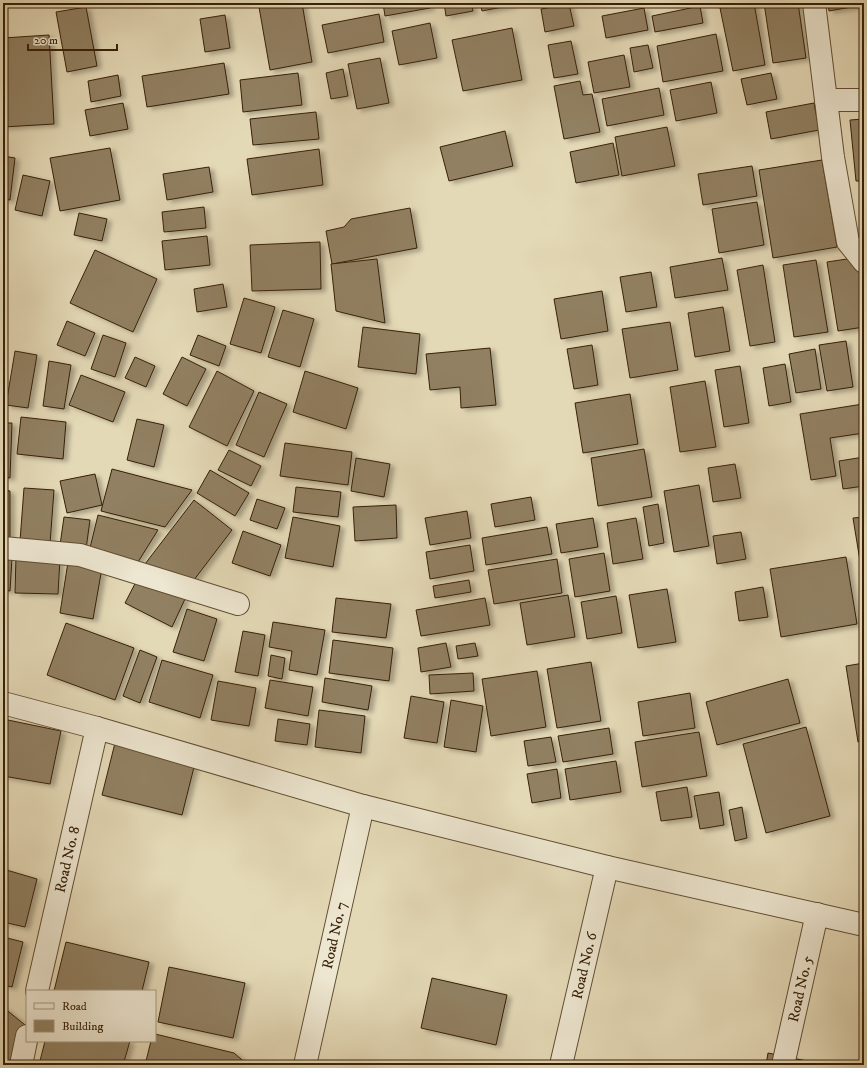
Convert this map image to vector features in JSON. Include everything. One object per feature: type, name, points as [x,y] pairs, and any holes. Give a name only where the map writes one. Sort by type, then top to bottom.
[{"type":"street","points":[[814,3],[833,158],[848,242],[864,262]]},
{"type":"street","points":[[826,100],[864,100]]},
{"type":"street","points":[[3,548],[80,555],[238,604]]},
{"type":"street","points":[[3,703],[97,728],[363,806],[607,867],[864,925]]},
{"type":"street","name":"Road No. 8","points":[[37,990],[97,728]]},
{"type":"street","name":"Road No. 7","points":[[305,1065],[363,806]]},
{"type":"street","name":"Road No. 6","points":[[561,1065],[607,867]]},
{"type":"street","name":"Road No. 5","points":[[783,1065],[817,914]]},
{"type":"street","points":[[20,1065],[26,1040]]},
{"type":"building","points":[[285,3],[302,3],[312,62],[270,70],[259,7]]},
{"type":"building","points":[[383,3],[429,3],[430,8],[385,16]]},
{"type":"building","points":[[444,3],[471,3],[473,11],[446,16]]},
{"type":"building","points":[[480,3],[512,3],[513,5],[482,11]]},
{"type":"building","points":[[745,3],[754,3],[765,65],[733,71],[720,8]]},
{"type":"building","points":[[764,3],[798,3],[806,58],[773,63]]},
{"type":"building","points":[[828,3],[857,3],[857,6],[829,11]]},
{"type":"building","points":[[569,4],[574,26],[545,32],[541,9]]},
{"type":"building","points":[[700,6],[703,23],[655,32],[652,16]]},
{"type":"building","points":[[86,7],[97,66],[67,72],[56,12]]},
{"type":"building","points":[[644,8],[648,30],[606,38],[602,16]]},
{"type":"building","points":[[379,14],[384,42],[328,53],[322,25]]},
{"type":"building","points":[[225,15],[230,48],[205,52],[200,19]]},
{"type":"building","points":[[430,23],[437,58],[399,65],[392,31]]},
{"type":"building","points":[[512,28],[522,80],[463,91],[452,40]]},
{"type":"building","points":[[716,34],[723,71],[663,82],[657,46]]},
{"type":"building","points":[[49,35],[54,124],[3,127],[3,38]]},
{"type":"building","points":[[571,41],[578,74],[554,78],[548,45]]},
{"type":"building","points":[[648,45],[653,68],[634,72],[630,48]]},
{"type":"building","points":[[624,55],[630,87],[594,93],[588,62]]},
{"type":"building","points":[[380,58],[389,103],[357,109],[348,64]]},
{"type":"building","points":[[224,63],[229,94],[147,107],[142,76]]},
{"type":"building","points":[[343,69],[348,96],[331,99],[326,73]]},
{"type":"building","points":[[298,73],[302,105],[243,112],[240,80]]},
{"type":"building","points":[[771,73],[777,99],[747,105],[741,79]]},
{"type":"building","points":[[118,75],[121,96],[91,102],[88,81]]},
{"type":"building","points":[[580,81],[583,95],[592,94],[600,132],[564,139],[554,86]]},
{"type":"building","points":[[711,82],[717,113],[676,121],[670,90]]},
{"type":"building","points":[[659,88],[664,115],[607,126],[602,99]]},
{"type":"building","points":[[123,103],[128,129],[90,136],[85,110]]},
{"type":"building","points":[[814,103],[819,130],[771,139],[766,112]]},
{"type":"building","points":[[316,112],[319,139],[253,145],[250,119]]},
{"type":"building","points":[[864,119],[864,181],[856,181],[850,120]]},
{"type":"building","points":[[667,127],[675,166],[622,176],[615,137]]},
{"type":"building","points":[[505,131],[513,166],[449,181],[440,147]]},
{"type":"building","points":[[613,143],[619,175],[576,183],[570,152]]},
{"type":"building","points":[[110,148],[120,200],[60,211],[50,158]]},
{"type":"building","points":[[319,149],[323,185],[252,195],[247,159]]},
{"type":"building","points":[[3,156],[15,158],[10,200],[3,199]]},
{"type":"building","points":[[822,160],[837,247],[773,258],[759,170]]},
{"type":"building","points":[[752,166],[757,196],[703,205],[698,174]]},
{"type":"building","points":[[209,167],[213,192],[167,200],[163,174]]},
{"type":"building","points":[[23,175],[50,181],[42,216],[15,210]]},
{"type":"building","points":[[757,202],[764,245],[719,253],[712,209]]},
{"type":"building","points":[[204,207],[206,228],[164,232],[162,212]]},
{"type":"building","points":[[410,208],[417,248],[332,264],[326,231],[344,227],[351,219]]},
{"type":"building","points":[[79,213],[107,219],[102,241],[74,235]]},
{"type":"building","points":[[207,236],[210,265],[165,270],[162,241]]},
{"type":"building","points":[[320,242],[321,289],[252,291],[250,245]]},
{"type":"building","points":[[95,250],[157,279],[133,332],[70,303]]},
{"type":"building","points":[[722,258],[728,290],[675,298],[670,267]]},
{"type":"building","points":[[377,259],[385,323],[336,311],[331,264]]},
{"type":"building","points":[[847,259],[864,276],[864,327],[838,331],[827,262]]},
{"type":"building","points":[[816,260],[828,332],[794,337],[783,265]]},
{"type":"building","points":[[763,265],[775,342],[750,346],[737,270]]},
{"type":"building","points":[[651,272],[657,307],[626,312],[620,277]]},
{"type":"building","points":[[223,284],[227,307],[197,312],[194,289]]},
{"type":"building","points":[[602,291],[608,331],[561,339],[554,299]]},
{"type":"building","points":[[244,298],[275,307],[261,353],[230,344]]},
{"type":"building","points":[[723,307],[730,351],[695,357],[688,313]]},
{"type":"building","points":[[283,310],[314,319],[300,367],[268,357]]},
{"type":"building","points":[[67,321],[95,333],[85,356],[57,345]]},
{"type":"building","points":[[670,322],[678,370],[630,378],[622,329]]},
{"type":"building","points":[[363,327],[420,334],[416,374],[358,367]]},
{"type":"building","points":[[103,335],[126,343],[115,377],[91,369]]},
{"type":"building","points":[[198,335],[226,346],[219,366],[190,355]]},
{"type":"building","points":[[846,341],[853,387],[827,391],[819,345]]},
{"type":"building","points":[[592,345],[598,385],[574,389],[567,349]]},
{"type":"building","points":[[490,348],[496,405],[461,408],[460,387],[430,390],[426,354]]},
{"type":"building","points":[[815,349],[821,389],[796,393],[789,354]]},
{"type":"building","points":[[15,351],[37,355],[28,408],[6,405]]},
{"type":"building","points":[[135,357],[155,366],[146,387],[125,378]]},
{"type":"building","points":[[182,357],[206,369],[187,406],[163,394]]},
{"type":"building","points":[[49,361],[71,365],[64,409],[43,406]]},
{"type":"building","points":[[785,364],[791,402],[769,406],[763,368]]},
{"type":"building","points":[[740,366],[749,423],[724,427],[715,370]]},
{"type":"building","points":[[217,371],[254,391],[227,446],[189,427]]},
{"type":"building","points":[[305,371],[358,388],[346,429],[293,412]]},
{"type":"building","points":[[81,375],[125,392],[113,422],[69,405]]},
{"type":"building","points":[[705,381],[716,447],[680,452],[670,387]]},
{"type":"building","points":[[259,392],[287,404],[264,457],[236,445]]},
{"type":"building","points":[[630,394],[638,444],[583,453],[575,403]]},
{"type":"building","points":[[863,404],[864,433],[830,438],[836,476],[811,480],[800,414]]},
{"type":"building","points":[[21,417],[66,422],[63,459],[17,454]]},
{"type":"building","points":[[137,419],[164,425],[154,467],[127,460]]},
{"type":"building","points":[[3,423],[12,423],[10,478],[3,477]]},
{"type":"building","points":[[285,443],[352,452],[348,485],[280,476]]},
{"type":"building","points":[[644,449],[652,497],[598,506],[591,458]]},
{"type":"building","points":[[229,450],[261,466],[251,486],[218,470]]},
{"type":"building","points":[[864,457],[864,486],[843,489],[839,461]]},
{"type":"building","points":[[356,458],[390,464],[384,497],[351,491]]},
{"type":"building","points":[[735,464],[741,498],[713,502],[708,468]]},
{"type":"building","points":[[112,469],[192,490],[165,527],[101,511]]},
{"type":"building","points":[[210,470],[249,493],[235,516],[197,493]]},
{"type":"building","points":[[95,474],[102,505],[67,513],[60,481]]},
{"type":"building","points":[[699,485],[709,546],[674,552],[664,491]]},
{"type":"building","points":[[296,487],[341,492],[338,517],[293,512]]},
{"type":"building","points":[[24,488],[54,490],[50,544],[20,541]]},
{"type":"building","points":[[3,490],[10,491],[10,542],[3,542]]},
{"type":"building","points":[[531,497],[535,520],[495,527],[491,504]]},
{"type":"building","points":[[257,499],[285,508],[277,529],[250,520]]},
{"type":"building","points":[[194,500],[232,530],[184,593],[145,564]]},
{"type":"building","points":[[658,504],[664,543],[649,546],[643,507]]},
{"type":"building","points":[[396,505],[397,538],[355,541],[353,507]]},
{"type":"building","points":[[467,511],[471,538],[430,545],[425,518]]},
{"type":"building","points":[[98,515],[158,530],[138,562],[89,552]]},
{"type":"building","points":[[64,517],[90,520],[86,549],[60,545]]},
{"type":"building","points":[[293,517],[340,526],[333,567],[285,558]]},
{"type":"building","points":[[864,517],[864,560],[860,561],[853,518]]},
{"type":"building","points":[[593,518],[598,547],[561,553],[556,524]]},
{"type":"building","points":[[636,518],[643,559],[613,564],[607,523]]},
{"type":"building","points":[[547,527],[552,554],[486,565],[482,538]]},
{"type":"building","points":[[243,531],[281,545],[270,576],[232,563]]},
{"type":"building","points":[[741,532],[746,559],[717,564],[713,536]]},
{"type":"building","points":[[470,545],[474,571],[430,579],[426,552]]},
{"type":"building","points":[[604,553],[610,591],[575,597],[569,559]]},
{"type":"building","points":[[16,556],[60,558],[58,594],[15,593]]},
{"type":"building","points":[[3,557],[12,558],[10,591],[3,590]]},
{"type":"building","points":[[846,557],[857,624],[781,637],[770,569]]},
{"type":"building","points":[[557,559],[562,593],[494,604],[488,570]]},
{"type":"building","points":[[68,562],[102,568],[93,619],[60,613]]},
{"type":"building","points":[[139,576],[185,599],[172,627],[125,603]]},
{"type":"building","points":[[469,580],[471,592],[435,598],[433,586]]},
{"type":"building","points":[[763,587],[768,617],[739,621],[735,592]]},
{"type":"building","points":[[667,589],[676,642],[638,648],[629,595]]},
{"type":"building","points":[[568,595],[575,637],[527,645],[520,603]]},
{"type":"building","points":[[616,596],[622,633],[587,639],[581,602]]},
{"type":"building","points":[[336,598],[391,604],[386,638],[332,632]]},
{"type":"building","points":[[485,598],[490,625],[421,636],[416,610]]},
{"type":"building","points":[[187,609],[217,619],[204,661],[173,652]]},
{"type":"building","points":[[273,622],[325,630],[317,675],[289,670],[292,651],[269,647]]},
{"type":"building","points":[[66,623],[134,648],[115,700],[47,675]]},
{"type":"building","points":[[243,631],[265,635],[258,676],[235,672]]},
{"type":"building","points":[[333,640],[393,648],[389,681],[329,673]]},
{"type":"building","points":[[446,643],[451,667],[421,672],[418,648]]},
{"type":"building","points":[[475,643],[478,656],[458,659],[456,646]]},
{"type":"building","points":[[140,650],[157,657],[140,703],[123,696]]},
{"type":"building","points":[[271,655],[285,658],[282,679],[268,676]]},
{"type":"building","points":[[162,660],[213,675],[200,718],[149,702]]},
{"type":"building","points":[[591,662],[601,721],[557,728],[547,669]]},
{"type":"building","points":[[864,663],[864,741],[858,742],[846,666]]},
{"type":"building","points":[[537,671],[546,727],[491,736],[482,679]]},
{"type":"building","points":[[473,673],[474,691],[430,694],[429,675]]},
{"type":"building","points":[[325,678],[372,686],[368,710],[322,702]]},
{"type":"building","points":[[788,679],[800,723],[717,745],[706,702]]},
{"type":"building","points":[[270,680],[313,687],[308,716],[265,708]]},
{"type":"building","points":[[218,681],[256,688],[249,726],[211,720]]},
{"type":"building","points":[[690,693],[695,728],[643,736],[638,702]]},
{"type":"building","points":[[411,696],[444,702],[437,743],[404,738]]},
{"type":"building","points":[[451,700],[483,706],[476,752],[444,747]]},
{"type":"building","points":[[319,710],[365,716],[361,753],[315,747]]},
{"type":"building","points":[[3,719],[61,731],[50,784],[3,776]]},
{"type":"building","points":[[278,719],[310,724],[307,745],[275,741]]},
{"type":"building","points":[[806,727],[830,816],[766,833],[743,744]]},
{"type":"building","points":[[609,728],[613,754],[563,762],[558,736]]},
{"type":"building","points":[[699,732],[707,776],[642,787],[635,742]]},
{"type":"building","points":[[551,737],[556,762],[528,766],[524,741]]},
{"type":"building","points":[[115,743],[195,763],[182,815],[102,795]]},
{"type":"building","points":[[616,761],[621,792],[570,800],[565,769]]},
{"type":"building","points":[[557,769],[561,798],[532,803],[527,774]]},
{"type":"building","points":[[687,787],[692,817],[661,821],[656,792]]},
{"type":"building","points":[[719,792],[724,825],[700,829],[694,796]]},
{"type":"building","points":[[742,807],[747,838],[735,841],[729,810]]},
{"type":"building","points":[[3,869],[37,879],[25,927],[3,922]]},
{"type":"building","points":[[3,937],[23,942],[12,987],[3,985]]},
{"type":"building","points":[[66,942],[149,962],[142,990],[54,990]]},
{"type":"building","points":[[169,967],[245,983],[233,1038],[158,1022]]},
{"type":"building","points":[[432,978],[507,995],[496,1045],[421,1028]]},
{"type":"building","points":[[3,1007],[25,1025],[15,1065],[3,1065]]},
{"type":"building","points":[[156,1034],[234,1053],[248,1065],[145,1065],[151,1042],[156,1042]]},
{"type":"building","points":[[45,1042],[130,1042],[123,1065],[56,1065],[40,1061]]},
{"type":"building","points":[[768,1053],[826,1065],[766,1065]]}]
